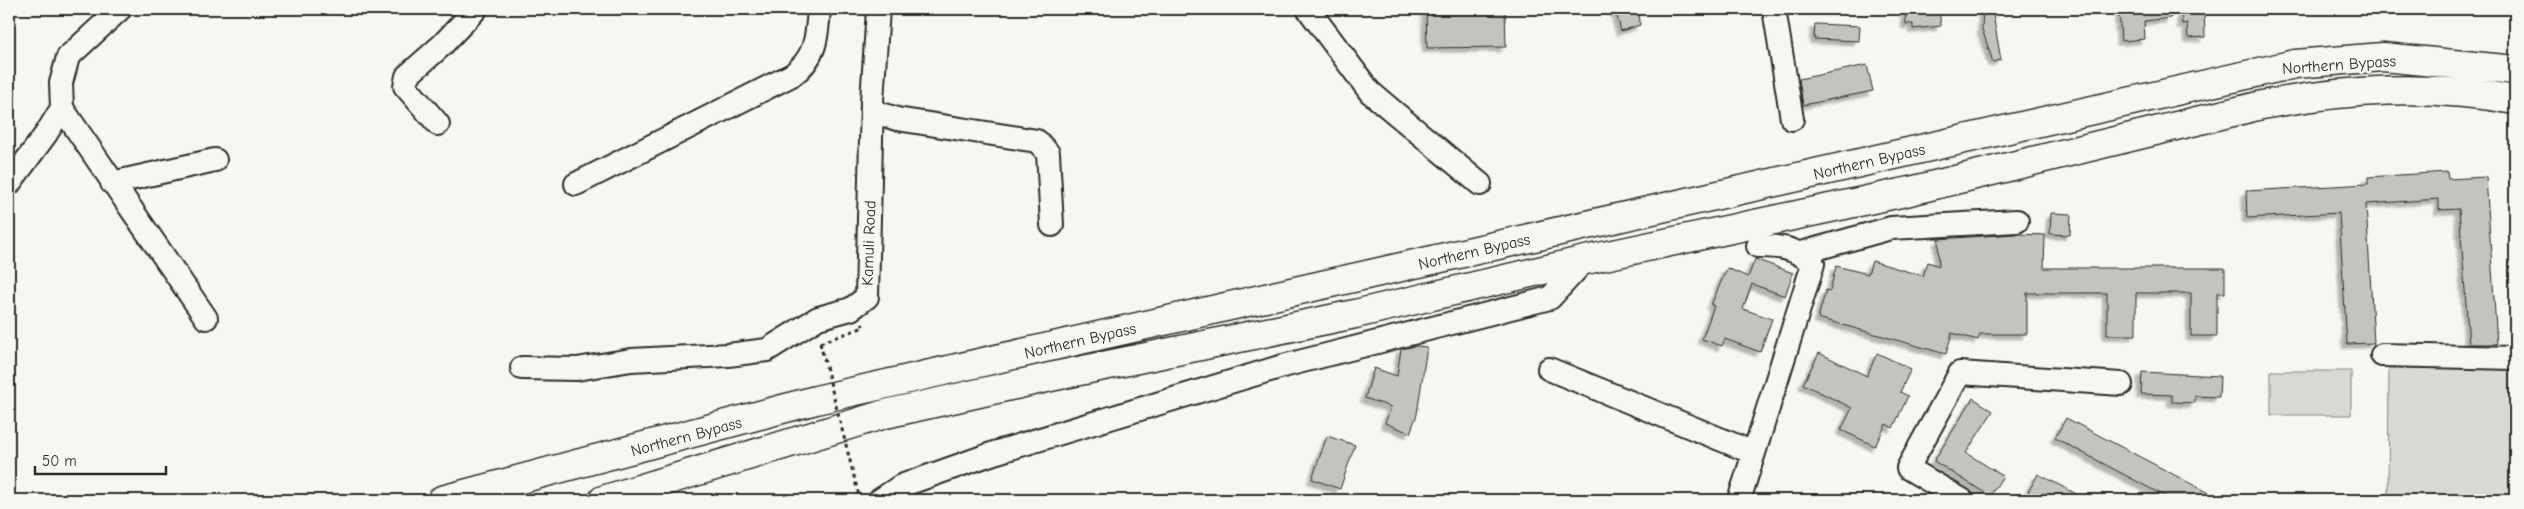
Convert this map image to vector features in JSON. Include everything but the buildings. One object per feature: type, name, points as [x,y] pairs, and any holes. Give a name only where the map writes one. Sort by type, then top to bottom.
[{"type":"highway","name":"Northern Bypass","points":[[442,500],[816,400],[2295,64],[2383,57],[2515,70]]},
{"type":"highway","name":"Northern Bypass","points":[[603,500],[885,414],[1054,376],[1355,314],[1585,260],[1910,191],[2262,105],[2319,94],[2394,89],[2471,92],[2515,100]]},
{"type":"street","points":[[120,9],[68,57],[61,82],[62,108],[206,318]]},
{"type":"street","points":[[438,124],[405,86],[406,76],[442,45],[476,9]]},
{"type":"street","points":[[576,184],[792,76],[804,67],[812,53],[817,35],[819,9]]},
{"type":"street","name":"Kamuli Road","points":[[522,368],[577,369],[630,360],[728,355],[767,350],[818,318],[851,308],[867,297],[872,111],[878,9]]},
{"type":"street","points":[[1308,9],[1370,92],[1480,184]]},
{"type":"street","points":[[1774,9],[1792,119]]},
{"type":"street","points":[[9,184],[46,134],[62,108]]},
{"type":"street","points":[[872,111],[898,120],[1037,141],[1048,153],[1052,224]]},
{"type":"street","points":[[112,183],[215,160]]},
{"type":"street","points":[[1758,246],[1775,246],[1801,252],[1891,228],[2018,222]]},
{"type":"street","points":[[1739,500],[1813,264],[1801,252]]},
{"type":"street","points":[[880,500],[901,486],[1003,450],[1284,366],[1550,298],[1585,260]]},
{"type":"street","points":[[2382,355],[2515,358]]},
{"type":"street","points":[[1549,369],[1754,453]]},
{"type":"street","points":[[1962,500],[1908,468],[1960,373],[2121,384]]},
{"type":"path","points":[[820,343],[860,500]]},
{"type":"shaded area","points":[[2389,368],[2515,369],[2515,500],[2388,500]]},
{"type":"shaded area","points":[[2271,371],[2351,371],[2351,415],[2271,415]]}]
